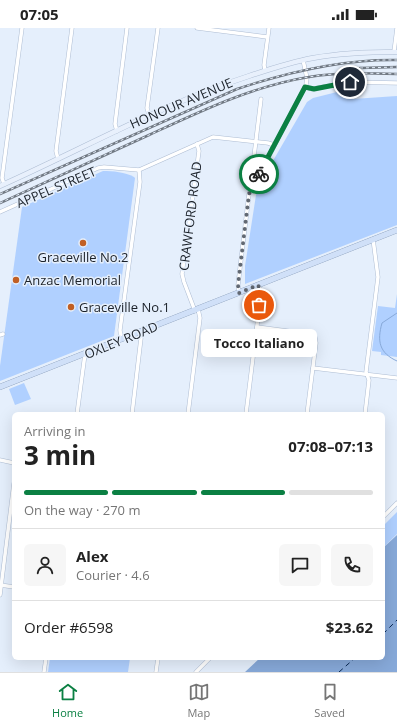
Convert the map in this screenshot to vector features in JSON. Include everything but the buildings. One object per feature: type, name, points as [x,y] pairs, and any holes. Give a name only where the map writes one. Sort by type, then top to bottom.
[{"type":"main road","name":"HONOUR AVENUE","points":[[2,185],[149,115],[206,90],[265,70],[304,60],[357,52],[395,52]]},
{"type":"main road","name":"OXLEY ROAD","points":[[0,387],[397,230]]},
{"type":"street","points":[[2,185],[22,28]]},
{"type":"street","points":[[58,159],[56,152],[72,28]]},
{"type":"street","points":[[117,130],[115,124],[127,28]]},
{"type":"street","points":[[149,115],[147,108],[158,28]]},
{"type":"street","points":[[197,28],[267,37]]},
{"type":"street","points":[[265,70],[264,65],[269,28]]},
{"type":"street","points":[[395,52],[397,28]]},
{"type":"street","points":[[239,293],[238,285],[249,197],[274,145],[305,87],[307,80],[304,60]]},
{"type":"street","points":[[305,87],[312,89],[350,82],[397,83]]},
{"type":"street","points":[[256,181],[252,179],[252,176],[261,99]]},
{"type":"street","name":"APPEL STREET","points":[[0,212],[100,168],[139,170],[215,137],[274,145]]},
{"type":"street","name":"CRAWFORD ROAD","points":[[188,412],[200,318],[182,276],[199,151],[197,144]]},
{"type":"street","points":[[121,339],[120,330],[140,182],[139,170]]},
{"type":"street","points":[[365,412],[369,382],[368,374],[366,372],[378,277],[374,239]]},
{"type":"street","points":[[246,412],[261,293],[258,285]]},
{"type":"street","points":[[257,327],[310,334],[314,336],[316,343],[307,412]]},
{"type":"street","points":[[132,412],[141,338],[140,332]]},
{"type":"street","points":[[77,412],[85,354]]},
{"type":"street","points":[[313,368],[397,378]]},
{"type":"street","points":[[0,460],[12,463]]},
{"type":"street","points":[[0,595],[12,499]]},
{"type":"street","points":[[385,515],[397,504]]},
{"type":"street","points":[[1,586],[12,587]]},
{"type":"street","points":[[44,672],[46,660]]},
{"type":"street","points":[[156,672],[158,660]]},
{"type":"street","points":[[196,672],[208,660]]},
{"type":"shaded area","points":[[346,89],[353,89],[353,99],[397,96],[397,225],[245,284],[245,266],[256,195],[270,166],[307,102],[313,98]]},
{"type":"shaded area","points":[[103,171],[123,173],[135,178],[114,336],[0,381],[0,366],[22,207]]},
{"type":"shaded area","points":[[397,294],[397,357],[381,355],[381,352],[372,351],[378,306],[395,308]]},
{"type":"shaded area","points":[[24,383],[31,399],[15,405],[9,389]]},
{"type":"shaded area","points":[[397,512],[397,534],[385,546],[385,524]]},
{"type":"shaded area","points":[[397,535],[397,672],[245,672],[258,660],[385,660],[385,546]]},
{"type":"shaded area","points":[[50,660],[130,660],[128,672],[48,672]]},
{"type":"waterway","points":[[397,313],[382,323],[380,329],[380,341],[383,350],[391,358],[397,361]]},
{"type":"ferry route","points":[[385,632],[397,620]]},
{"type":"ferry route","points":[[339,672],[353,660]]},
{"type":"railway","points":[[0,194],[237,89],[276,77],[336,64],[377,60],[397,60]]},
{"type":"railway","points":[[360,68],[397,67]]},
{"type":"railway","points":[[0,203],[188,117],[228,100],[268,86],[320,75],[353,73],[397,74]]},
{"type":"way so far","points":[[259,174],[249,194],[238,285],[239,293],[258,285],[261,291],[259,305]]},
{"type":"place","name":"Graceville No.2","points":[[83,243]]},
{"type":"place","name":"Anzac Memorial","points":[[16,280]]},
{"type":"place","name":"Tocco Italiano","points":[[259,305]]},
{"type":"place","name":"Graceville No.1","points":[[71,307]]},
{"type":"route","points":[[259,174],[305,87],[314,89],[350,82]]}]
